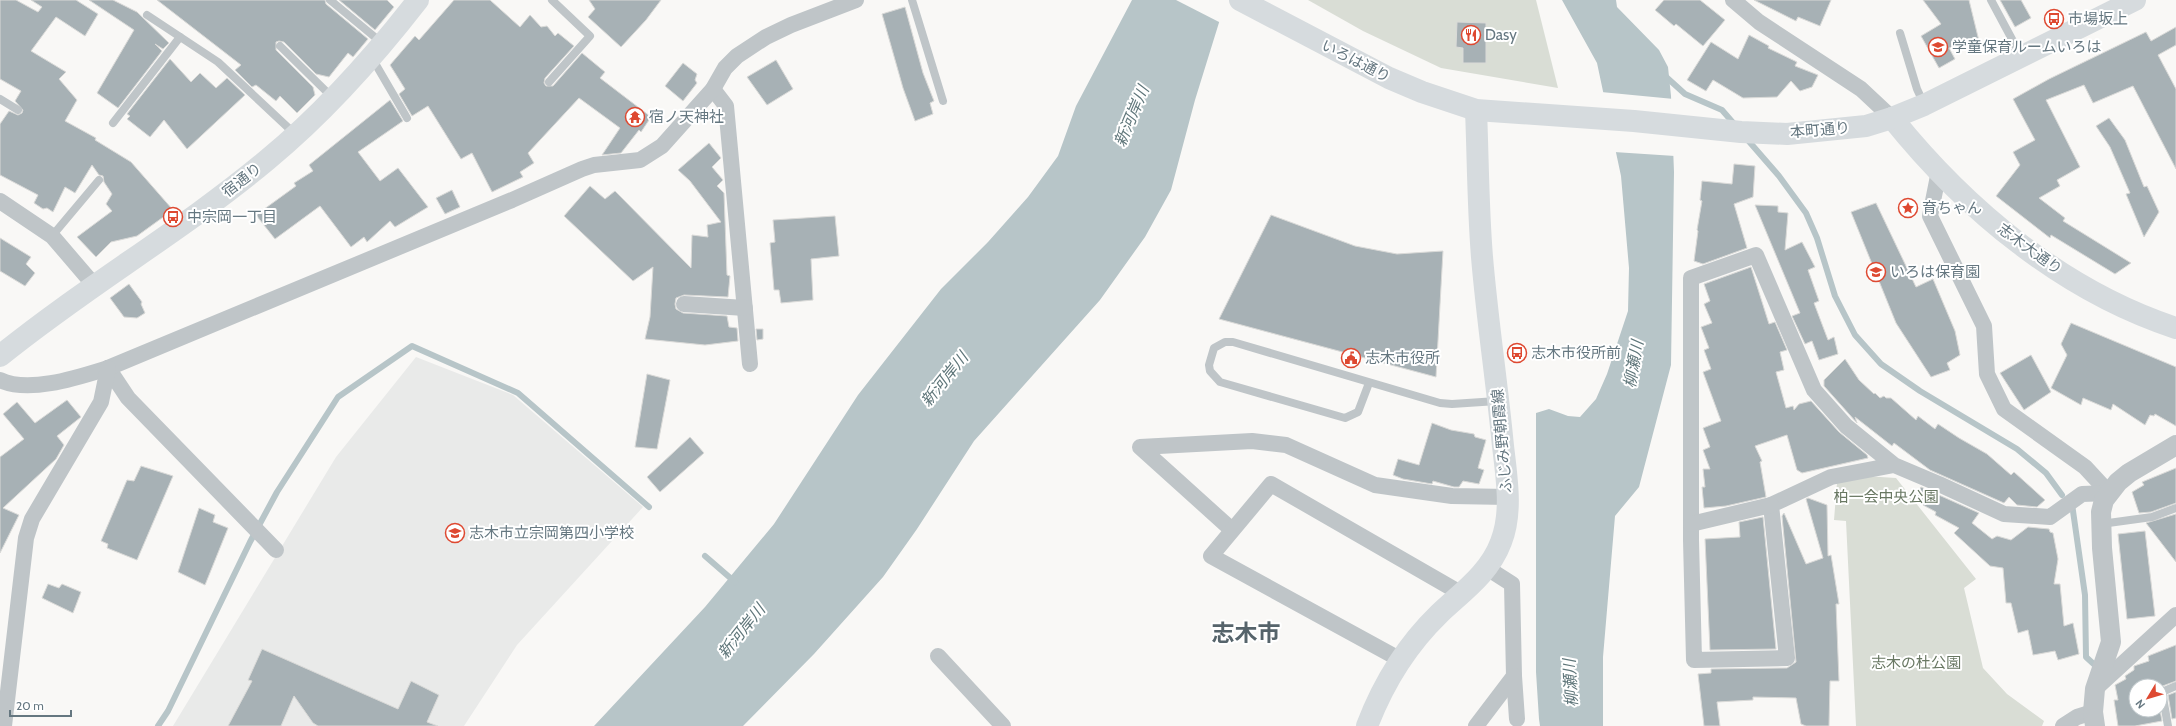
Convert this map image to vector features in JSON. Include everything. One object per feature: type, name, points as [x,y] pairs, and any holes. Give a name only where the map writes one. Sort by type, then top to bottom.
[{"type":"main road","name":"宿通り","points":[[0,356],[94,285],[205,208],[296,136],[334,99],[378,51],[418,0]]},
{"type":"main road","name":"いろは通り","points":[[1240,0],[1389,78],[1422,92],[1476,110]]},
{"type":"main road","name":"本町通り","points":[[1476,110],[1741,132],[1787,134],[1866,126],[1892,118],[1924,105],[2136,0]]},
{"type":"main road","name":"ふじみ野朝霞線","points":[[1367,726],[1379,697],[1401,660],[1438,615],[1462,594],[1487,568],[1495,557],[1502,541],[1506,524],[1508,497],[1499,401],[1482,255],[1476,110]]},
{"type":"main road","name":"志木大通り","points":[[1892,118],[1909,139],[1972,205],[2009,235],[2058,271],[2110,301],[2176,328]]},
{"type":"street","points":[[0,380],[14,384],[40,384],[76,378],[108,368],[512,200],[582,169],[594,165],[640,160],[662,146],[713,89],[725,68],[737,56],[750,47],[791,25],[856,0]]},
{"type":"street","points":[[1733,0],[1759,22],[1861,89],[1892,118]]},
{"type":"street","points":[[713,89],[726,106],[750,364]]},
{"type":"street","points":[[1939,171],[1930,216],[1984,326],[1987,374],[2004,410],[2085,467],[2109,492]]},
{"type":"street","points":[[0,201],[52,236],[94,285]]},
{"type":"street","points":[[1771,505],[1787,658],[1694,660],[1691,524],[1692,278],[1756,255],[1814,390],[1846,426],[1894,465],[1940,484],[2004,514],[2050,517],[2082,494],[2109,492]]},
{"type":"street","points":[[684,304],[745,308]]},
{"type":"street","points":[[108,368],[128,398],[276,550]]},
{"type":"street","points":[[4,726],[26,538],[32,519],[101,402],[108,368]]},
{"type":"street","points":[[1232,530],[1140,447],[1252,441],[1286,445],[1376,485],[1452,496],[1508,497]]},
{"type":"street","points":[[2063,726],[2077,716],[2094,719],[2095,689],[2111,642],[2101,524],[2101,512],[2104,500],[2109,492],[2129,473],[2176,445]]},
{"type":"street","points":[[1691,524],[1771,505],[1831,477],[1894,465]]},
{"type":"street","points":[[1401,660],[1211,556],[1271,484],[1462,594]]},
{"type":"street","points":[[1487,568],[1512,584],[1514,676],[1517,719]]},
{"type":"street","points":[[2095,689],[2176,615]]},
{"type":"street","points":[[938,656],[1003,726]]},
{"type":"street","points":[[1476,726],[1514,676]]},
{"type":"lane","points":[[330,0],[378,51],[407,118]]},
{"type":"lane","points":[[549,82],[590,36],[552,0]]},
{"type":"lane","points":[[912,0],[943,101]]},
{"type":"lane","points":[[1991,0],[2021,57]]},
{"type":"lane","points":[[147,15],[218,62],[296,136]]},
{"type":"lane","points":[[1900,33],[1917,89],[1924,105]]},
{"type":"lane","points":[[113,123],[180,37]]},
{"type":"lane","points":[[280,46],[334,99]]},
{"type":"lane","points":[[0,100],[18,110]]},
{"type":"lane","points":[[52,236],[99,180]]},
{"type":"lane","points":[[1369,382],[1358,412],[1345,418],[1220,382],[1210,371],[1209,364],[1214,348],[1225,342],[1233,342],[1369,382],[1440,403],[1452,404],[1499,401]]},
{"type":"lane","points":[[2101,524],[2152,517],[2176,508]]},
{"type":"lane","points":[[2168,726],[2162,692],[2176,686]]},
{"type":"shaded area","name":"志木市立宗岡第四小学校","points":[[416,357],[513,395],[643,507],[517,645],[464,726],[173,726],[336,457]]},
{"type":"green space","points":[[1308,0],[1536,0],[1558,88],[1441,68],[1363,31]]},
{"type":"green space","name":"志木の杜公園","points":[[1865,476],[1896,478],[1976,579],[1964,588],[1983,668],[2007,694],[2044,721],[2042,726],[1856,726],[1846,521],[1834,520],[1837,483]]},
{"type":"water","name":"新河岸川","points":[[1132,0],[1226,0],[1195,100],[1171,190],[1145,237],[1100,300],[974,441],[917,529],[883,577],[814,654],[743,726],[594,726],[705,607],[774,524],[858,395],[941,289],[988,242],[1028,197],[1058,156],[1076,106]]},
{"type":"water","name":"柳瀬川","points":[[1562,0],[1616,0],[1617,7],[1659,50],[1668,67],[1671,96],[1674,172],[1671,365],[1639,487],[1615,516],[1603,657],[1603,726],[1540,726],[1536,672],[1536,413],[1549,409],[1568,416],[1580,417],[1596,399],[1607,374],[1628,311],[1629,268],[1621,176],[1597,63]]},
{"type":"pier","points":[[1176,0],[1228,0],[1221,23]]},
{"type":"pier","points":[[1601,92],[1674,99],[1675,156],[1614,152]]},
{"type":"building","points":[[0,0],[16,0],[38,12],[42,7],[31,0],[76,0],[98,14],[85,36],[56,17],[31,51],[66,72],[59,79],[77,100],[65,121],[96,138],[95,140],[131,162],[173,210],[137,236],[111,242],[96,257],[77,237],[112,211],[106,204],[112,194],[104,182],[103,176],[99,175],[92,165],[75,193],[65,187],[53,212],[47,208],[43,209],[34,203],[38,195],[0,175],[0,124],[9,111],[18,115],[22,113],[23,110],[15,101],[21,91],[0,79]]},
{"type":"building","points":[[89,0],[113,0],[137,12],[169,43],[163,49],[155,44],[162,51],[118,108],[97,93],[134,30]]},
{"type":"building","points":[[157,0],[325,0],[326,4],[368,39],[353,57],[348,53],[329,77],[316,74],[284,42],[276,42],[276,50],[313,87],[315,95],[297,113],[280,96],[276,101],[256,85],[252,87],[235,70],[241,65]]},
{"type":"building","points":[[339,0],[387,0],[394,7],[375,30]]},
{"type":"building","points":[[454,0],[490,0],[520,27],[530,15],[541,27],[547,26],[555,36],[558,33],[574,46],[545,78],[544,83],[546,86],[553,86],[582,53],[605,72],[600,78],[651,117],[641,132],[639,130],[621,153],[602,155],[620,128],[579,98],[528,153],[534,163],[520,172],[523,177],[492,192],[472,153],[461,159],[428,106],[412,116],[399,94],[405,89],[390,65],[415,36],[419,40]]},
{"type":"building","points":[[589,0],[661,0],[646,20],[621,47],[588,17],[595,9]]},
{"type":"building","points":[[1664,0],[1700,0],[1725,20],[1703,46],[1676,24],[1674,26],[1655,10]]},
{"type":"building","points":[[1754,0],[1831,0],[1820,26],[1798,17],[1796,21]]},
{"type":"building","points":[[1923,0],[1969,0],[1979,41],[1949,48],[1955,59],[1939,68],[1921,36],[1941,24]]},
{"type":"building","points":[[2000,0],[2021,0],[2031,18],[2015,27]]},
{"type":"building","points":[[905,7],[923,73],[934,101],[930,103],[933,114],[915,121],[903,88],[882,14]]},
{"type":"building","name":"Dasy","points":[[1457,22],[1486,23],[1486,63],[1463,63],[1463,48],[1456,47]]},
{"type":"building","points":[[2176,27],[2176,45],[2158,55],[2176,89],[2176,169],[2133,86],[2093,103],[2084,85],[2046,100],[2080,167],[2057,180],[2060,186],[2039,198],[2065,218],[2063,221],[2131,263],[2115,274],[2051,235],[2050,238],[1996,196],[2020,165],[2013,152],[2035,140],[2013,99],[2049,79],[2146,32],[2151,41]]},
{"type":"building","points":[[1749,35],[1769,46],[1768,48],[1797,62],[1795,66],[1818,75],[1812,87],[1800,91],[1791,81],[1777,97],[1743,98],[1713,80],[1706,91],[1687,80],[1711,42],[1738,59]]},
{"type":"building","points":[[170,59],[191,82],[200,73],[216,88],[227,78],[245,95],[187,149],[164,120],[150,137],[127,119],[130,116],[127,114]]},
{"type":"building","points":[[776,60],[793,89],[767,105],[747,77]]},
{"type":"building","points":[[683,63],[697,74],[695,80],[697,83],[683,101],[665,86]]},
{"type":"building","points":[[390,100],[403,121],[358,152],[380,181],[398,168],[428,207],[395,227],[390,221],[367,242],[364,237],[351,247],[320,206],[275,239],[256,215],[296,186],[294,183],[313,171],[309,165]]},
{"type":"building","points":[[2109,118],[2125,140],[2144,187],[2147,186],[2159,212],[2144,237],[2126,194],[2130,193],[2110,147],[2096,126]]},
{"type":"building","points":[[709,143],[721,158],[712,167],[723,180],[717,186],[724,193],[727,275],[730,276],[728,297],[684,295],[676,298],[675,304],[676,309],[683,313],[727,316],[729,327],[737,328],[738,341],[705,345],[645,339],[650,317],[653,267],[633,281],[564,216],[590,186],[605,199],[615,191],[691,268],[692,235],[708,237],[707,225],[721,222],[690,181],[678,170]]},
{"type":"building","points":[[1734,164],[1755,166],[1753,197],[1734,204],[1747,248],[1703,264],[1694,261],[1702,201],[1700,200],[1702,181],[1732,184]]},
{"type":"building","points":[[452,190],[460,207],[445,214],[436,198]]},
{"type":"building","points":[[1876,203],[1916,287],[1933,279],[1955,331],[1960,355],[1947,363],[1950,370],[1931,377],[1896,323],[1851,212]]},
{"type":"building","points":[[1755,205],[1778,206],[1778,212],[1788,213],[1785,250],[1802,242],[1815,267],[1808,270],[1819,301],[1814,303],[1828,340],[1834,337],[1838,354],[1819,360],[1812,341],[1805,344],[1792,316],[1800,313]]},
{"type":"building","points":[[1271,215],[1355,246],[1397,254],[1443,251],[1436,377],[1219,319]]},
{"type":"building","points":[[835,216],[839,256],[811,259],[813,300],[781,303],[779,290],[774,290],[770,243],[775,242],[773,220]]},
{"type":"building","points":[[0,238],[31,257],[26,264],[35,273],[25,286],[0,271]]},
{"type":"building","points":[[1751,267],[1769,324],[1775,322],[1787,350],[1780,352],[1784,370],[1776,372],[1786,408],[1793,406],[1794,410],[1799,404],[1811,401],[1839,432],[1867,455],[1868,458],[1802,473],[1797,470],[1787,435],[1755,446],[1762,461],[1760,462],[1766,497],[1726,506],[1704,508],[1702,487],[1705,487],[1703,469],[1710,469],[1703,450],[1710,447],[1703,428],[1721,421],[1703,372],[1711,369],[1704,350],[1709,348],[1701,327],[1712,323],[1704,304],[1710,301],[1704,284]]},
{"type":"building","points":[[129,284],[142,302],[141,304],[145,313],[137,318],[124,317],[110,298]]},
{"type":"building","points":[[2071,323],[2176,367],[2176,426],[2155,414],[2154,416],[2150,415],[2145,425],[2113,404],[2111,410],[2083,398],[2081,405],[2051,388],[2067,355],[2061,344]]},
{"type":"building","points":[[756,329],[763,329],[763,339],[757,340]]},
{"type":"building","points":[[2031,355],[2051,392],[2024,410],[2000,373]]},
{"type":"building","points":[[1845,359],[1859,380],[1874,394],[1875,393],[1880,398],[1884,396],[1886,398],[1891,398],[1916,420],[1918,416],[1935,429],[1938,424],[1987,454],[2011,475],[2014,472],[2045,500],[2037,507],[2017,505],[2009,497],[2004,503],[1930,470],[1894,443],[1892,446],[1855,417],[1857,423],[1824,386],[1824,380]]},
{"type":"building","points":[[647,374],[670,380],[657,449],[635,447]]},
{"type":"building","points":[[67,400],[81,417],[57,436],[64,445],[56,459],[3,508],[19,515],[0,553],[0,457],[24,439],[3,414],[17,402],[35,423]]},
{"type":"building","points":[[1432,423],[1451,430],[1474,434],[1475,437],[1486,440],[1478,468],[1484,470],[1479,484],[1463,481],[1459,487],[1454,487],[1433,481],[1432,484],[1403,479],[1393,475],[1398,459],[1419,465]]},
{"type":"building","points":[[690,437],[704,453],[660,492],[647,477]]},
{"type":"building","points":[[141,466],[173,476],[137,560],[107,548],[108,544],[101,541],[127,480],[134,481]]},
{"type":"building","points":[[2176,468],[2176,503],[2151,512],[2139,513],[2132,492],[2144,485],[2142,482]]},
{"type":"building","points":[[1921,487],[1979,513],[1972,523],[1992,539],[1997,536],[2011,540],[2028,527],[2049,529],[2050,532],[2053,533],[2058,559],[2054,584],[2060,584],[2064,626],[2073,623],[2079,654],[2058,660],[2055,651],[2033,655],[2028,630],[2018,633],[2011,603],[2006,603],[2003,568],[1990,566],[1954,533],[1959,528],[1935,515],[1936,512],[1923,505],[1915,496]]},
{"type":"building","points":[[1808,498],[1827,505],[1828,556],[1831,555],[1839,604],[1836,604],[1839,681],[1830,681],[1829,726],[1806,726],[1801,724],[1796,698],[1753,697],[1753,700],[1717,702],[1720,726],[1704,726],[1698,674],[1711,673],[1711,669],[1787,668],[1796,662],[1782,516],[1784,513],[1806,564],[1823,558],[1806,499]]},
{"type":"building","points":[[199,508],[215,515],[213,522],[228,528],[205,585],[178,572]]},
{"type":"building","points":[[2176,514],[2176,562],[2146,523]]},
{"type":"building","points":[[1763,517],[1776,649],[1710,650],[1705,539],[1740,537],[1739,522]]},
{"type":"building","points":[[2145,531],[2155,616],[2127,619],[2118,534]]},
{"type":"building","points":[[48,584],[59,588],[62,584],[81,592],[73,613],[42,598]]},
{"type":"building","points":[[2176,645],[2176,681],[2168,684],[2168,678],[2128,678],[2128,718],[2161,718],[2162,721],[2135,726],[2118,726],[2114,700],[2118,700],[2115,685],[2126,679],[2125,676],[2134,670],[2134,666],[2149,661],[2148,656]]},
{"type":"building","points":[[262,649],[398,709],[411,681],[439,695],[427,722],[438,726],[318,726],[313,723],[294,696],[281,726],[228,726],[252,681],[248,680]]},
{"type":"building","points":[[2176,692],[2176,718],[2172,719],[2168,695]]},
{"type":"waterway","points":[[1664,75],[1685,94],[1722,110],[1735,125]]},
{"type":"waterway","points":[[1746,138],[1779,176],[1806,213],[1817,238],[1835,296],[1855,335],[1881,364],[1920,391],[2017,449],[2046,473],[2062,495]]},
{"type":"waterway","points":[[158,726],[168,711],[250,542],[277,492],[338,397],[412,346],[518,393],[649,507]]},
{"type":"waterway","points":[[2072,504],[2085,595],[2086,657],[2098,668]]},
{"type":"waterway","points":[[705,556],[735,582]]},
{"type":"place","name":"市場坂上","points":[[2054,19]]},
{"type":"place","name":"Dasy","points":[[1471,35]]},
{"type":"place","name":"学童保育ルームいろは","points":[[1938,47]]},
{"type":"place","name":"宿ノ天神社","points":[[635,117]]},
{"type":"place","name":"育ちゃん","points":[[1908,208]]},
{"type":"place","name":"中宗岡一丁目","points":[[173,217]]},
{"type":"place","name":"いろは保育園","points":[[1876,272]]},
{"type":"place","name":"志木市役所前","points":[[1517,353]]},
{"type":"place","name":"志木市役所","points":[[1351,358]]},
{"type":"place","name":"志木市立宗岡第四小学校","points":[[455,533]]},
{"type":"district","name":"志木市","points":[[1246,633]]},
{"type":"park label","name":"柏一会中央公園","points":[[1886,497]]}]
